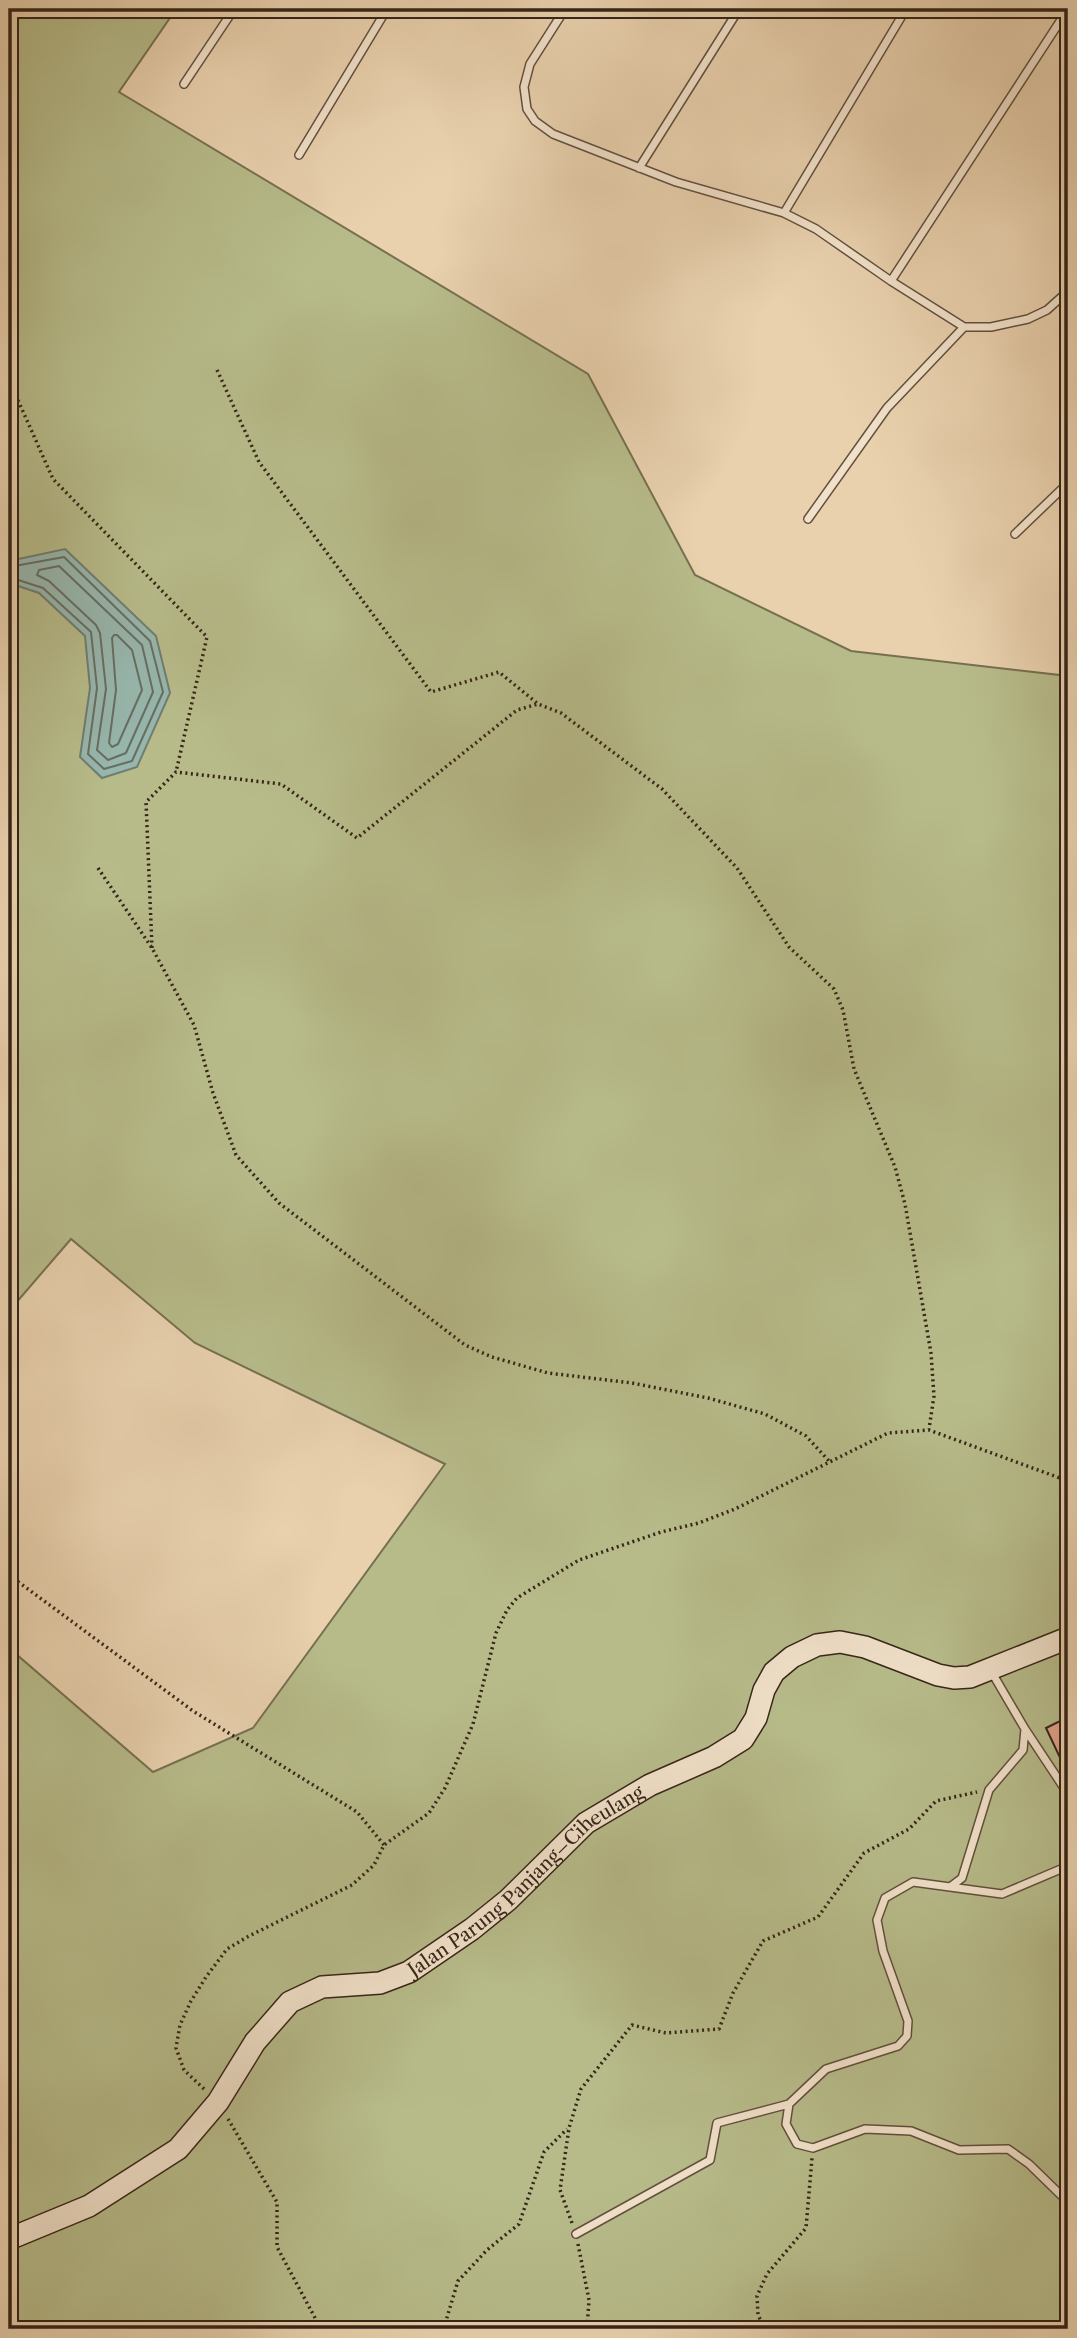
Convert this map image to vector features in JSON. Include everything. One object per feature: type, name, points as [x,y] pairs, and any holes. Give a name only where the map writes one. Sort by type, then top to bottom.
[{"type":"street","name":"Jalan Parung Panjang–Ciheulang","points":[[9,2239],[89,2206],[178,2149],[218,2102],[255,2042],[290,2002],[322,1987],[380,1983],[409,1972],[508,1900],[586,1823],[650,1785],[715,1757],[743,1739],[756,1718],[764,1690],[774,1672],[792,1657],[817,1645],[840,1642],[865,1647],[938,1675],[970,1677],[1068,1638]]},
{"type":"lane","points":[[184,84],[234,9]]},
{"type":"lane","points":[[299,155],[387,9]]},
{"type":"lane","points":[[565,9],[530,64],[524,87],[527,109],[535,121],[553,134],[676,182],[784,213],[816,229],[964,327],[991,327],[1028,319],[1046,310],[1068,292]]},
{"type":"lane","points":[[639,168],[739,9]]},
{"type":"lane","points":[[784,213],[906,9]]},
{"type":"lane","points":[[891,281],[1068,9]]},
{"type":"lane","points":[[808,519],[887,408],[964,327]]},
{"type":"lane","points":[[1015,534],[1068,483]]},
{"type":"lane","points":[[990,1670],[1068,1794]]},
{"type":"lane","points":[[950,1887],[962,1878],[989,1790],[1023,1750],[1025,1729]]},
{"type":"lane","points":[[576,2234],[710,2160],[717,2123],[789,2104],[826,2069],[898,2046],[907,2036],[908,2021],[883,1951],[877,1920],[885,1898],[914,1882],[1002,1894],[1068,1866]]},
{"type":"lane","points":[[789,2104],[786,2124],[797,2144],[813,2148],[865,2129],[911,2131],[959,2150],[1008,2149],[1029,2164],[1068,2202]]},
{"type":"path","points":[[217,370],[259,463],[431,692],[499,672],[538,705],[561,713],[662,789],[737,868],[789,947],[834,989],[843,1010],[855,1069],[895,1167],[905,1204],[931,1353],[934,1396],[929,1430]]},
{"type":"path","points":[[9,380],[53,479],[207,637],[176,772],[146,802],[152,948]]},
{"type":"path","points":[[176,772],[281,784],[357,838],[517,710],[538,705]]},
{"type":"path","points":[[98,868],[152,948],[194,1025],[213,1094],[236,1155],[279,1203],[465,1345],[492,1357],[548,1373],[632,1383],[708,1398],[765,1414],[806,1436],[830,1462]]},
{"type":"path","points":[[321,2329],[277,2247],[277,2202],[218,2102],[184,2070],[176,2048],[180,2025],[191,2001],[227,1949],[352,1885],[374,1865],[384,1845],[429,1813],[445,1788],[473,1724],[496,1633],[507,1610],[517,1598],[579,1560],[723,1514],[888,1433],[929,1430],[1068,1481]]},
{"type":"path","points":[[9,1575],[193,1711],[357,1812],[384,1845]]},
{"type":"path","points":[[587,2329],[589,2300],[576,2234],[560,2190],[569,2128],[580,2089],[632,2025],[666,2034],[719,2029],[733,1993],[763,1941],[818,1917],[864,1853],[909,1829],[936,1801],[989,1790]]},
{"type":"path","points":[[446,2329],[445,2324],[458,2281],[487,2250],[519,2224],[544,2152],[569,2128]]},
{"type":"path","points":[[765,2329],[758,2315],[757,2296],[767,2274],[806,2228],[813,2148]]},
{"type":"green space","points":[[9,9],[169,9],[174,12],[119,92],[588,374],[695,575],[851,651],[1068,676],[1068,2329],[9,2329],[9,1648],[153,1772],[253,1728],[445,1464],[195,1343],[71,1239],[9,1311]]},
{"type":"water","points":[[65,549],[156,636],[170,693],[137,767],[102,778],[80,757],[90,688],[85,636],[39,593],[9,583],[9,561]]},
{"type":"building","points":[[1068,1717],[1068,1759],[1062,1762],[1046,1728]]}]
